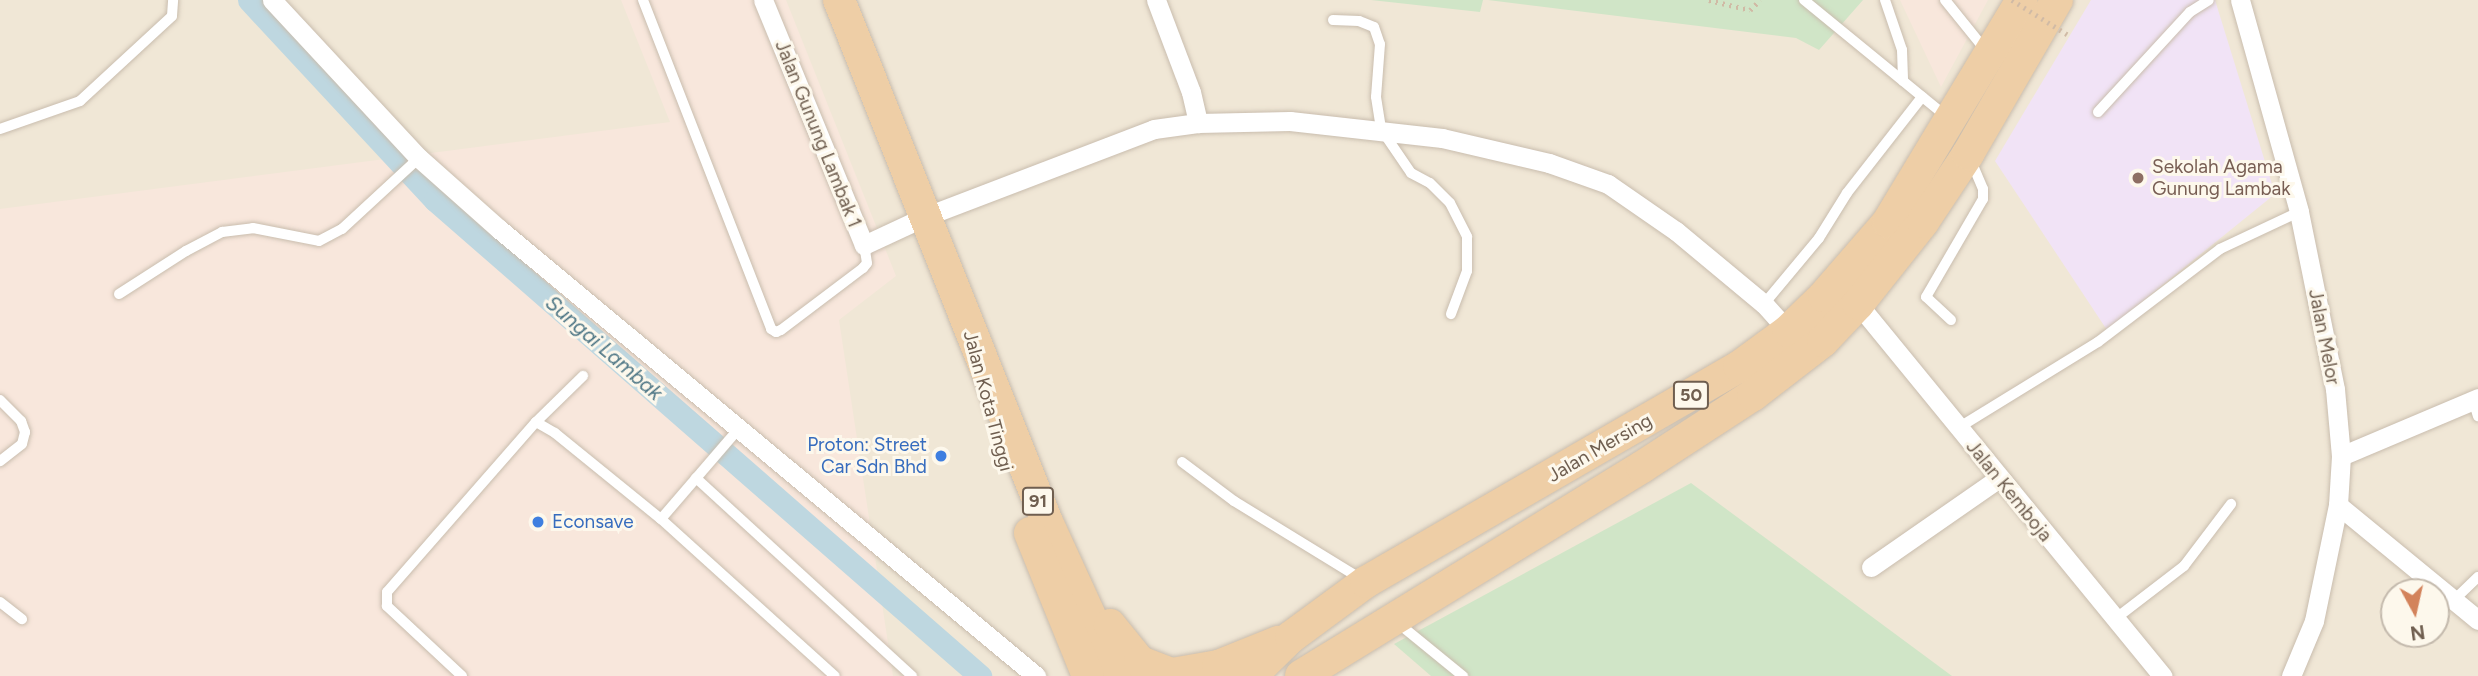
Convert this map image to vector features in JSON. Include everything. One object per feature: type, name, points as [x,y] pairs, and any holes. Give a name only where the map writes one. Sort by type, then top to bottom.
[{"type":"highway","name":"Jalan Kota Tinggi","points":[[839,0],[1047,522],[1101,640],[1122,676]]},
{"type":"highway","name":"Jalan Mersing","points":[[1251,676],[1290,637],[1366,582],[1739,367],[1788,331],[1824,296],[1888,222],[2022,0]]},
{"type":"highway","name":"Jalan Mersing","points":[[1301,676],[1642,467],[1753,395],[1823,341],[1858,304],[1923,222],[1968,154],[2057,0]]},
{"type":"highway","name":"Jalan Kota Tinggi","points":[[967,320],[1012,488],[1088,676]]},
{"type":"highway","points":[[1047,522],[1112,629],[1140,662],[1172,674],[1218,666],[1290,637]]},
{"type":"highway","points":[[1318,676],[1339,651]]},
{"type":"street","points":[[272,0],[419,158],[499,229],[734,434],[1037,676]]},
{"type":"street","name":"Jalan Gunung Lambak 1","points":[[763,0],[864,245],[924,217],[1121,139],[1154,129],[1198,123],[1290,121],[1381,130],[1500,150],[1608,184],[1676,231],[1764,304],[1788,331]]},
{"type":"street","points":[[1156,0],[1191,92],[1198,123]]},
{"type":"street","name":"Jalan Melor","points":[[2240,0],[2299,212],[2335,389],[2341,456],[2338,505],[2314,621],[2291,676]]},
{"type":"street","name":"Jalan Kemboja","points":[[1858,304],[2164,676]]},
{"type":"street","points":[[2341,456],[2476,404]]},
{"type":"street","points":[[1871,567],[1999,478]]},
{"type":"street","points":[[2338,505],[2478,620]]},
{"type":"lane","points":[[0,129],[9,123],[80,101],[172,16],[173,0]]},
{"type":"lane","points":[[643,0],[771,329],[776,332],[781,330],[863,268],[867,263],[868,253],[864,245]]},
{"type":"lane","points":[[1804,0],[1951,120]]},
{"type":"lane","points":[[1885,0],[1902,50],[1903,81]]},
{"type":"lane","points":[[1945,0],[1989,55]]},
{"type":"lane","points":[[2098,112],[2190,12],[2209,0]]},
{"type":"lane","points":[[1334,20],[1359,21],[1374,27],[1380,44],[1376,97],[1381,130],[1411,173],[1430,183],[1450,202],[1467,237],[1467,271],[1451,314]]},
{"type":"lane","points":[[1764,304],[1819,238],[1847,193],[1922,97]]},
{"type":"lane","points":[[1951,320],[1926,297],[1983,200],[1983,189],[1968,154]]},
{"type":"lane","points":[[119,294],[186,251],[222,232],[253,228],[319,241],[342,229],[419,158]]},
{"type":"lane","points":[[1958,428],[2098,342],[2220,249],[2299,212]]},
{"type":"lane","points":[[462,676],[387,606],[387,592],[536,422],[583,376]]},
{"type":"lane","points":[[0,400],[21,421],[25,432],[22,444],[0,461]]},
{"type":"lane","points":[[536,422],[555,433],[661,519],[835,676]]},
{"type":"lane","points":[[661,519],[734,434]]},
{"type":"lane","points":[[1182,462],[1234,501],[1366,582]]},
{"type":"lane","points":[[696,478],[912,676]]},
{"type":"lane","points":[[2115,619],[2184,566],[2231,504]]},
{"type":"lane","points":[[2454,600],[2478,577]]},
{"type":"lane","points":[[0,602],[22,619]]},
{"type":"lane","points":[[1392,618],[1463,676]]},
{"type":"path","points":[[1709,0],[1751,10],[1760,0]]},
{"type":"path","points":[[2012,0],[2070,36]]},
{"type":"shaded area","points":[[0,0],[2478,0],[2478,676],[0,676]]},
{"type":"shaded area","points":[[621,0],[786,0],[896,276],[839,320],[893,676],[0,676],[0,209],[670,122]]},
{"type":"shaded area","points":[[1900,0],[1988,0],[1941,87]]},
{"type":"shaded area","name":"Sekolah Agama Gunung Lambak","points":[[2091,0],[2215,0],[2275,194],[2107,330],[1995,161]]},
{"type":"green space","points":[[1371,0],[1483,0],[1480,12]]},
{"type":"green space","points":[[1488,0],[1863,0],[1819,50],[1796,38]]},
{"type":"green space","points":[[1691,483],[1952,676],[1431,676],[1394,644]]},
{"type":"waterway","name":"Sungai Lambak","points":[[249,0],[435,200],[980,676]]},
{"type":"place","name":"Sekolah Agama Gunung Lambak","points":[[2138,178]]},
{"type":"place","name":"Proton: Street Car Sdn Bhd","points":[[941,456]]},
{"type":"place","name":"Econsave","points":[[538,522]]}]
